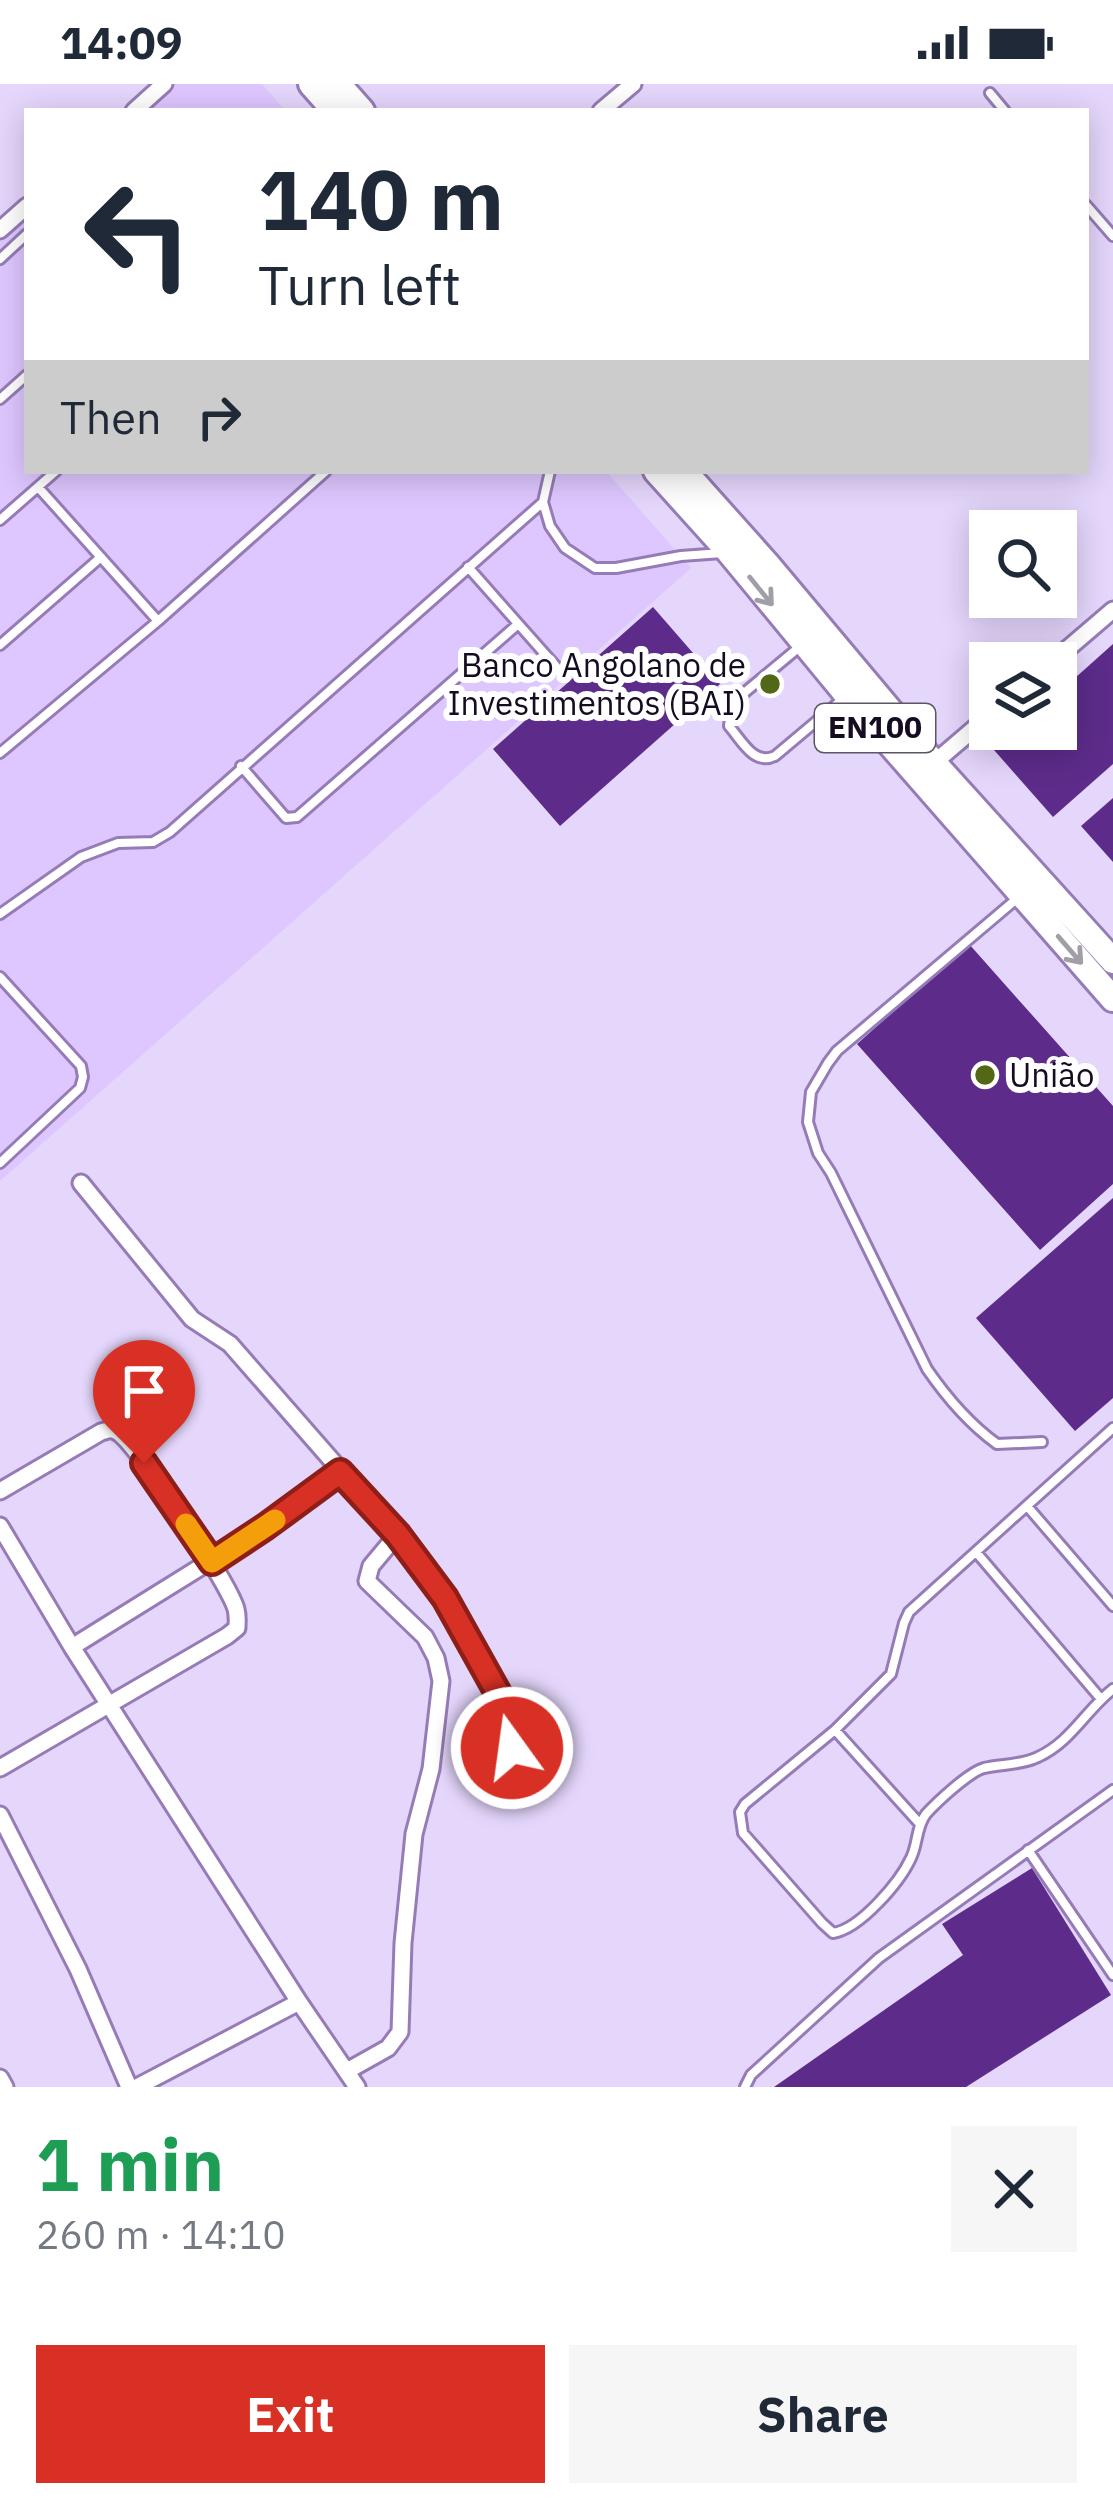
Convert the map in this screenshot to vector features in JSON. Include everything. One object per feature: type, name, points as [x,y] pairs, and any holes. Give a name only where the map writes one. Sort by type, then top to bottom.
[{"type":"main road","points":[[311,84],[332,108]]},
{"type":"main road","points":[[338,84],[359,108]]},
{"type":"main road","name":"EN100","points":[[659,474],[1113,999]]},
{"type":"main road","name":"EN100","points":[[687,474],[934,764],[1113,961]]},
{"type":"street","points":[[137,108],[164,84]]},
{"type":"street","points":[[605,108],[633,84]]},
{"type":"street","points":[[0,230],[24,209]]},
{"type":"street","points":[[1076,642],[1113,610]]},
{"type":"street","points":[[934,764],[969,734]]},
{"type":"street","points":[[81,1184],[192,1319],[230,1344],[398,1535],[458,1617],[508,1716],[512,1748],[502,1793]]},
{"type":"street","points":[[0,1491],[101,1432],[118,1432],[212,1562],[235,1606],[237,1628],[0,1768]]},
{"type":"street","points":[[72,1647],[212,1562],[340,1472]]},
{"type":"street","points":[[0,1526],[72,1647],[357,2087]]},
{"type":"street","points":[[347,2071],[388,2048],[400,2032],[414,1834],[431,1769],[442,1681],[425,1637],[367,1581],[371,1566],[398,1535]]},
{"type":"street","points":[[0,1815],[133,2087],[299,2002]]},
{"type":"street","points":[[0,2078],[5,2087]]},
{"type":"lane","points":[[990,93],[1002,108]]},
{"type":"lane","points":[[1089,208],[1113,236]]},
{"type":"lane","points":[[0,259],[24,237]]},
{"type":"lane","points":[[0,399],[24,377]]},
{"type":"lane","points":[[0,520],[53,474]]},
{"type":"lane","points":[[0,752],[158,621],[323,474]]},
{"type":"lane","points":[[549,474],[543,502],[550,526],[566,548],[595,568],[730,553]]},
{"type":"lane","points":[[38,487],[158,621]]},
{"type":"lane","points":[[0,914],[81,856],[118,844],[153,842],[170,832],[543,502]]},
{"type":"lane","points":[[0,645],[100,557]]},
{"type":"lane","points":[[467,567],[560,671]]},
{"type":"lane","points":[[241,766],[286,818],[297,817],[517,625]]},
{"type":"lane","points":[[804,644],[732,703],[730,726],[756,758],[776,756],[847,695]]},
{"type":"lane","points":[[1022,894],[838,1052],[812,1092],[808,1122],[818,1153],[943,1392],[965,1419],[997,1444],[1042,1442]]},
{"type":"lane","points":[[0,977],[80,1066],[83,1077],[80,1088],[0,1163]]},
{"type":"lane","points":[[1113,1428],[909,1612],[891,1674],[835,1730],[745,1804],[740,1812],[743,1833],[832,1933],[852,1927],[904,1870],[927,1814],[981,1769],[1034,1760],[1047,1753],[1078,1728],[1113,1689]]},
{"type":"lane","points":[[1028,1506],[1113,1606]]},
{"type":"lane","points":[[976,1552],[1101,1699]]},
{"type":"lane","points":[[835,1730],[920,1824]]},
{"type":"lane","points":[[746,2087],[751,2075],[879,1958],[1113,1790]]},
{"type":"lane","points":[[1028,1850],[1113,1975]]},
{"type":"shaded area","points":[[175,84],[262,84],[283,108],[148,108]]},
{"type":"shaded area","points":[[24,219],[24,474],[609,474],[691,568],[0,1181],[0,240]]},
{"type":"building","points":[[653,607],[720,684],[560,826],[493,749]]},
{"type":"building","points":[[1113,644],[1113,764],[1053,817],[994,750],[1077,750],[1077,676]]},
{"type":"building","points":[[1113,798],[1113,862],[1081,826]]},
{"type":"building","name":"União","points":[[969,944],[1113,1106],[1113,1184],[1040,1250],[857,1044]]},
{"type":"building","points":[[1113,1198],[1113,1398],[1075,1431],[976,1318]]},
{"type":"building","points":[[1032,1868],[1111,1995],[966,2087],[774,2087],[963,1955],[942,1924]]},
{"type":"slow traffic","points":[[186,1524],[212,1562],[275,1520]]},
{"type":"place","name":"Banco Angolano de Investimentos (BAI)","points":[[770,684]]},
{"type":"place","name":"União","points":[[985,1075]]},
{"type":"route","points":[[144,1463],[212,1562],[340,1472],[398,1535],[458,1617],[503,1702],[512,1748]]}]
